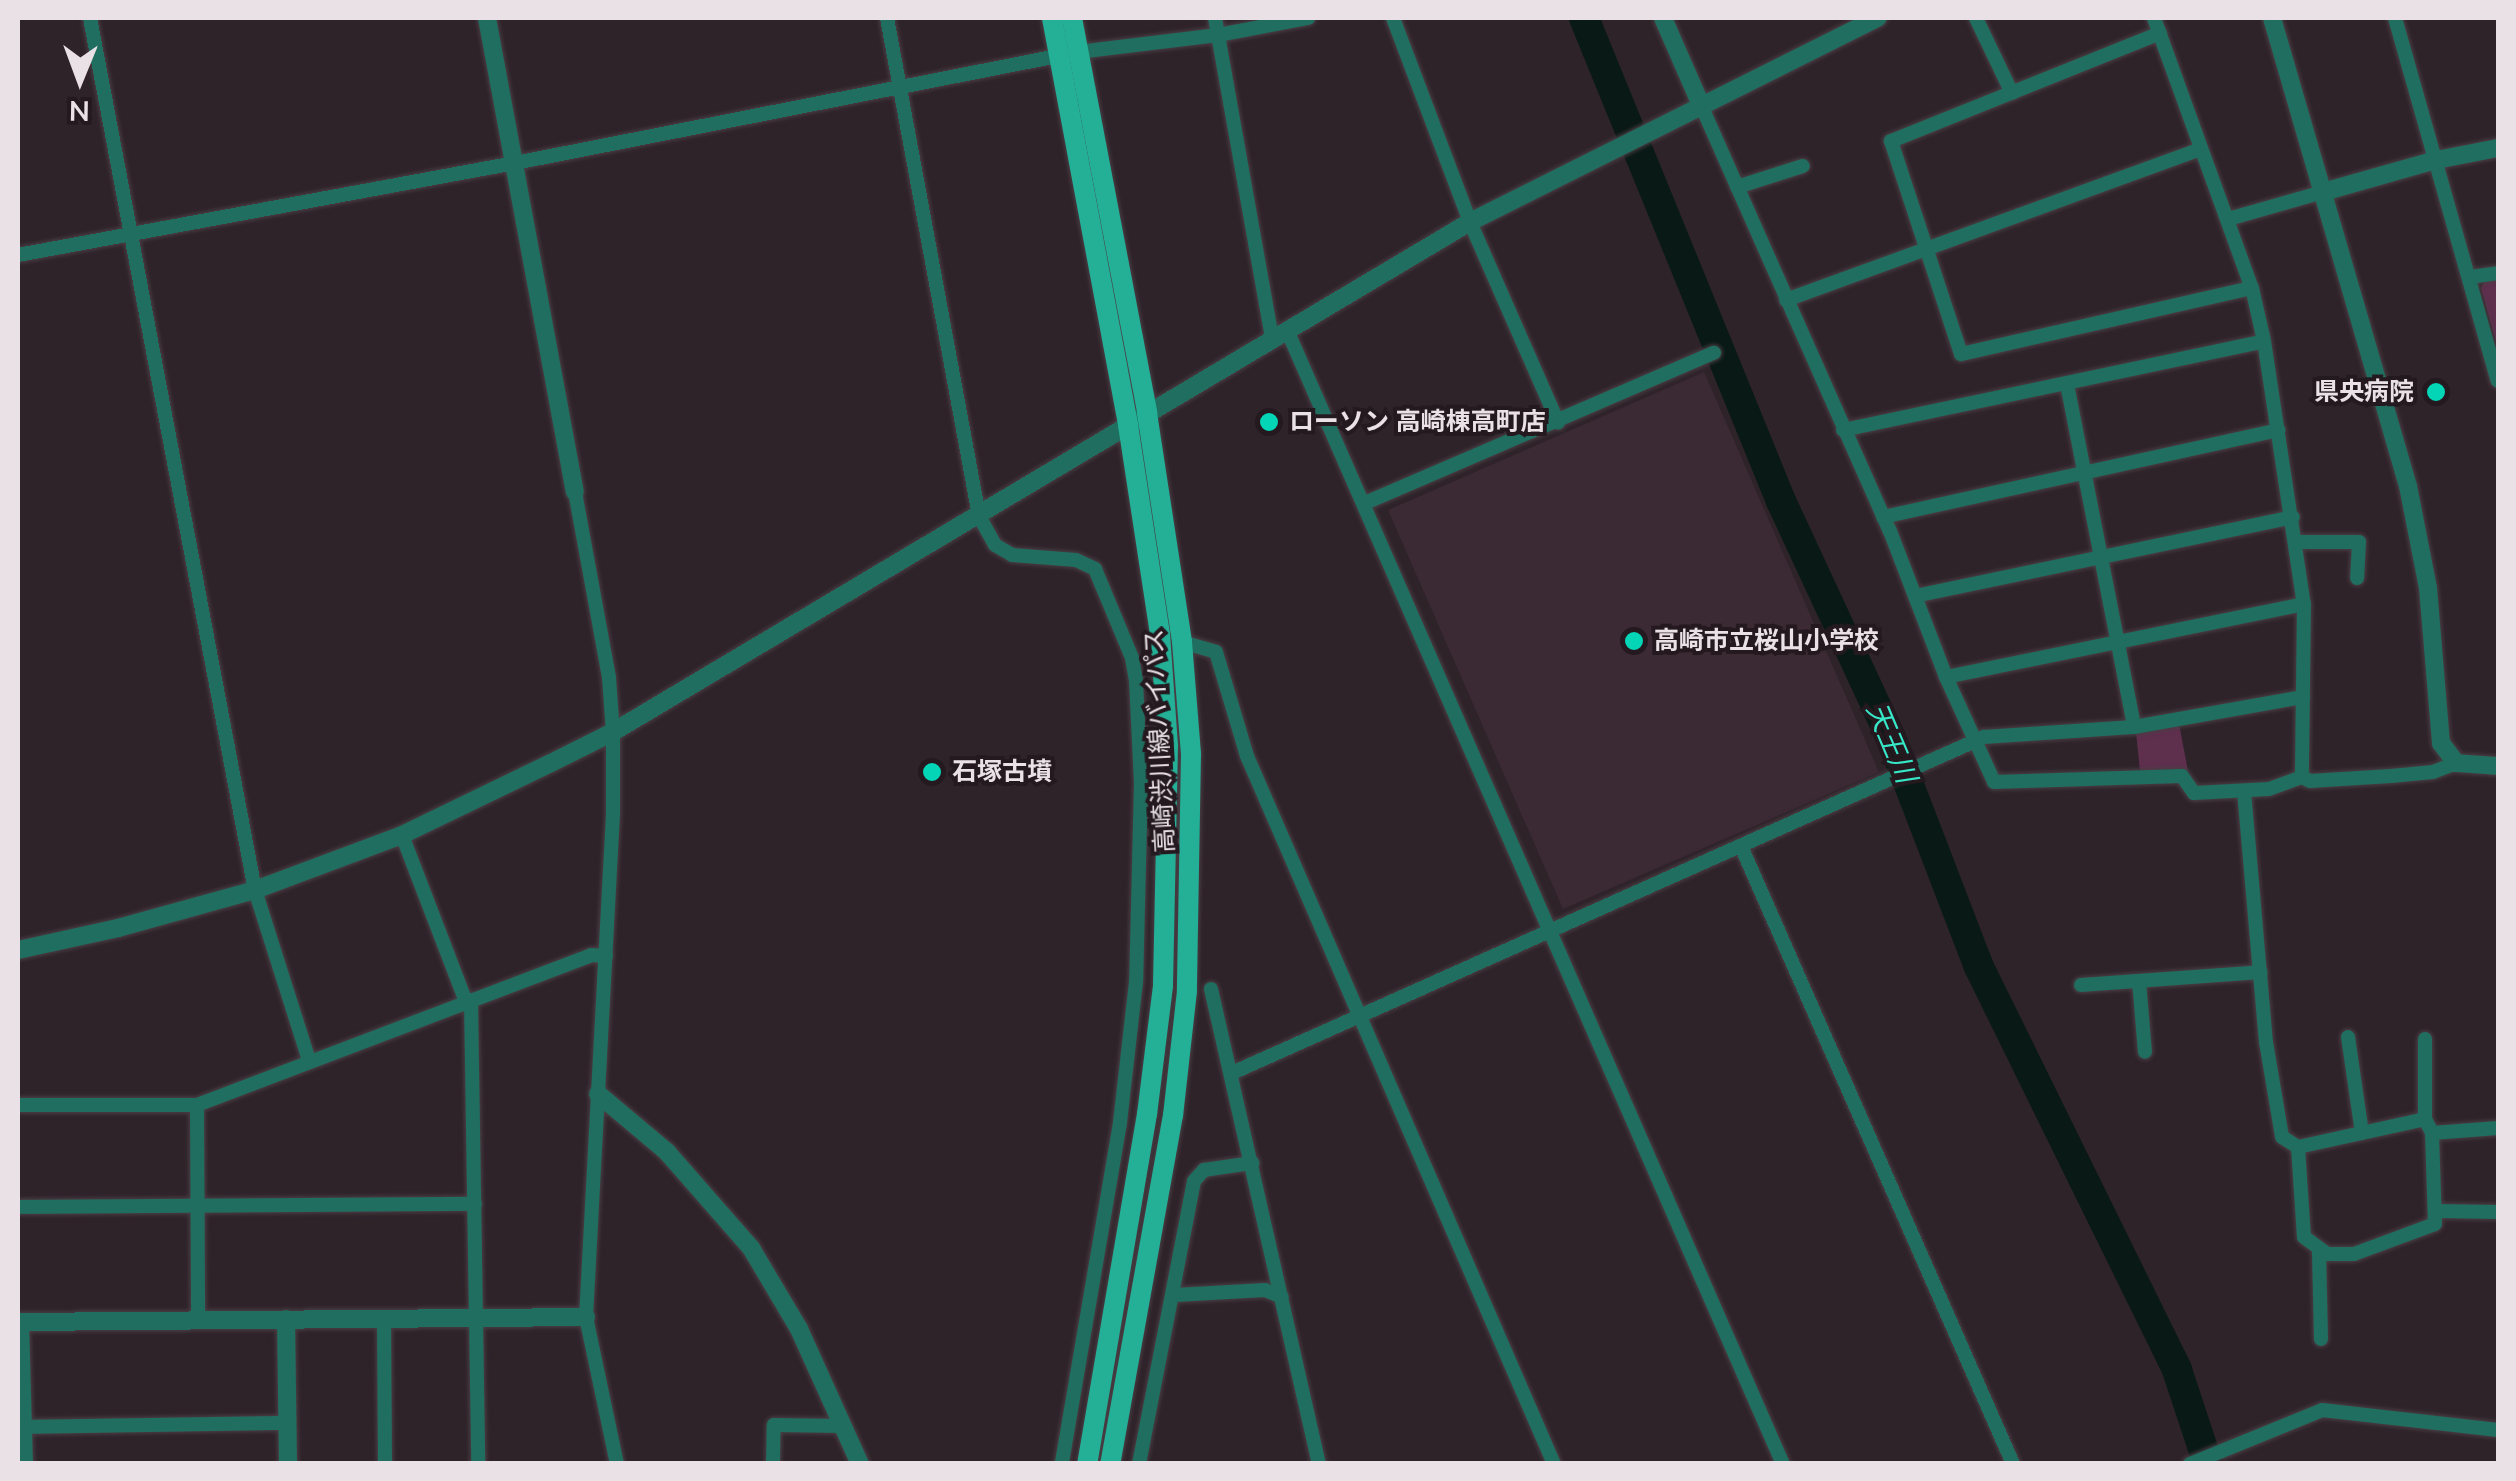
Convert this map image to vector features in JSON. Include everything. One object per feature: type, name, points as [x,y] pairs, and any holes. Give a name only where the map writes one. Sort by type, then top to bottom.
[{"type":"main road","name":"高崎渋川線バイパス","points":[[1052,18],[1069,54],[1147,413],[1182,642],[1191,754],[1187,991],[1173,1115],[1110,1464]]},
{"type":"main road","name":"高崎渋川線バイパス","points":[[1072,18],[1069,54],[1160,634],[1167,728],[1164,968],[1147,1114],[1087,1464]]},
{"type":"street","points":[[90,18],[255,890],[309,1060]]},
{"type":"street","points":[[487,18],[576,492],[609,678],[614,732],[586,1317],[617,1464]]},
{"type":"street","points":[[886,18],[979,516],[996,546],[1012,555],[1076,560],[1095,570],[1132,658],[1136,681],[1142,783],[1136,982],[1120,1123],[1062,1464]]},
{"type":"street","points":[[1215,18],[1280,334],[1364,503],[1782,1464]]},
{"type":"street","points":[[18,255],[515,164],[1069,54],[1218,35],[1308,18]]},
{"type":"street","points":[[1393,18],[1470,222],[1558,422]]},
{"type":"street","points":[[1663,18],[1883,517],[1946,678],[1994,782],[2182,776],[2194,792],[2278,788],[2302,777]]},
{"type":"street","points":[[18,950],[118,928],[255,890],[402,834],[614,732],[1470,222],[1878,18]]},
{"type":"street","points":[[1976,18],[2012,93]]},
{"type":"street","points":[[2154,18],[2252,288],[2264,342],[2304,604],[2302,777]]},
{"type":"street","points":[[2272,18],[2408,486],[2428,588],[2441,742],[2456,763]]},
{"type":"street","points":[[2395,18],[2498,382]]},
{"type":"street","points":[[2160,33],[1891,141],[1961,354],[2252,288]]},
{"type":"street","points":[[2228,218],[2436,160],[2498,148]]},
{"type":"street","points":[[1786,300],[2200,149]]},
{"type":"street","points":[[1737,187],[1803,166]]},
{"type":"street","points":[[2470,278],[2498,273]]},
{"type":"street","points":[[1843,430],[2264,342]]},
{"type":"street","points":[[1364,503],[1714,353]]},
{"type":"street","points":[[2067,384],[2134,727]]},
{"type":"street","points":[[1883,517],[2279,430]]},
{"type":"street","points":[[1915,596],[2293,517]]},
{"type":"street","points":[[2296,542],[2359,542],[2357,578]]},
{"type":"street","points":[[1946,678],[2304,604]]},
{"type":"street","points":[[1182,642],[1216,652],[1247,756],[1554,1464]]},
{"type":"street","points":[[1232,1074],[1984,737],[2134,727],[2303,696]]},
{"type":"street","points":[[2302,777],[2310,781],[2391,776],[2433,772],[2456,763],[2498,766]]},
{"type":"street","points":[[2244,791],[2260,972],[2282,1137],[2298,1146],[2362,1133],[2429,1126],[2498,1128]]},
{"type":"street","points":[[402,834],[468,1001],[478,1464]]},
{"type":"street","points":[[1742,846],[2013,1464]]},
{"type":"street","points":[[18,1105],[198,1104],[591,956],[606,956]]},
{"type":"street","points":[[2081,985],[2260,972]]},
{"type":"street","points":[[2139,981],[2145,1052]]},
{"type":"street","points":[[1211,989],[1319,1464]]},
{"type":"street","points":[[2348,1037],[2362,1133]]},
{"type":"street","points":[[2298,1146],[2304,1236],[2319,1251],[2354,1254],[2377,1249],[2436,1224],[2424,1039]]},
{"type":"street","points":[[598,1094],[667,1152],[751,1248],[799,1329],[860,1464]]},
{"type":"street","points":[[198,1104],[198,1320]]},
{"type":"street","points":[[1139,1464],[1198,1174],[1252,1163]]},
{"type":"street","points":[[18,1207],[475,1204]]},
{"type":"street","points":[[2436,1210],[2498,1212]]},
{"type":"street","points":[[2319,1251],[2321,1338]]},
{"type":"street","points":[[1175,1294],[1265,1290],[1282,1297]]},
{"type":"street","points":[[26,1464],[20,1322],[586,1317]]},
{"type":"street","points":[[286,1320],[288,1464]]},
{"type":"street","points":[[384,1320],[385,1464]]},
{"type":"street","points":[[2190,1464],[2322,1410],[2498,1430]]},
{"type":"street","points":[[25,1427],[287,1423]]},
{"type":"street","points":[[772,1464],[774,1425],[843,1426]]},
{"type":"shaded area","points":[[2498,278],[2498,349],[2481,288],[2485,280]]},
{"type":"shaded area","name":"高崎市立桜山小学校","points":[[1704,372],[1879,772],[1563,909],[1388,510]]},
{"type":"shaded area","points":[[2179,724],[2188,771],[2140,771],[2136,732]]},
{"type":"waterway","name":"天王川","points":[[1584,18],[1781,501],[1891,738],[1979,967],[2177,1370],[2208,1464]]},
{"type":"place","name":"県央病院","points":[[2436,392]]},
{"type":"place","name":"ローソン 高崎棟高町店","points":[[1269,422]]},
{"type":"place","name":"高崎市立桜山小学校","points":[[1634,641]]},
{"type":"place","name":"石塚古墳","points":[[932,772]]}]
